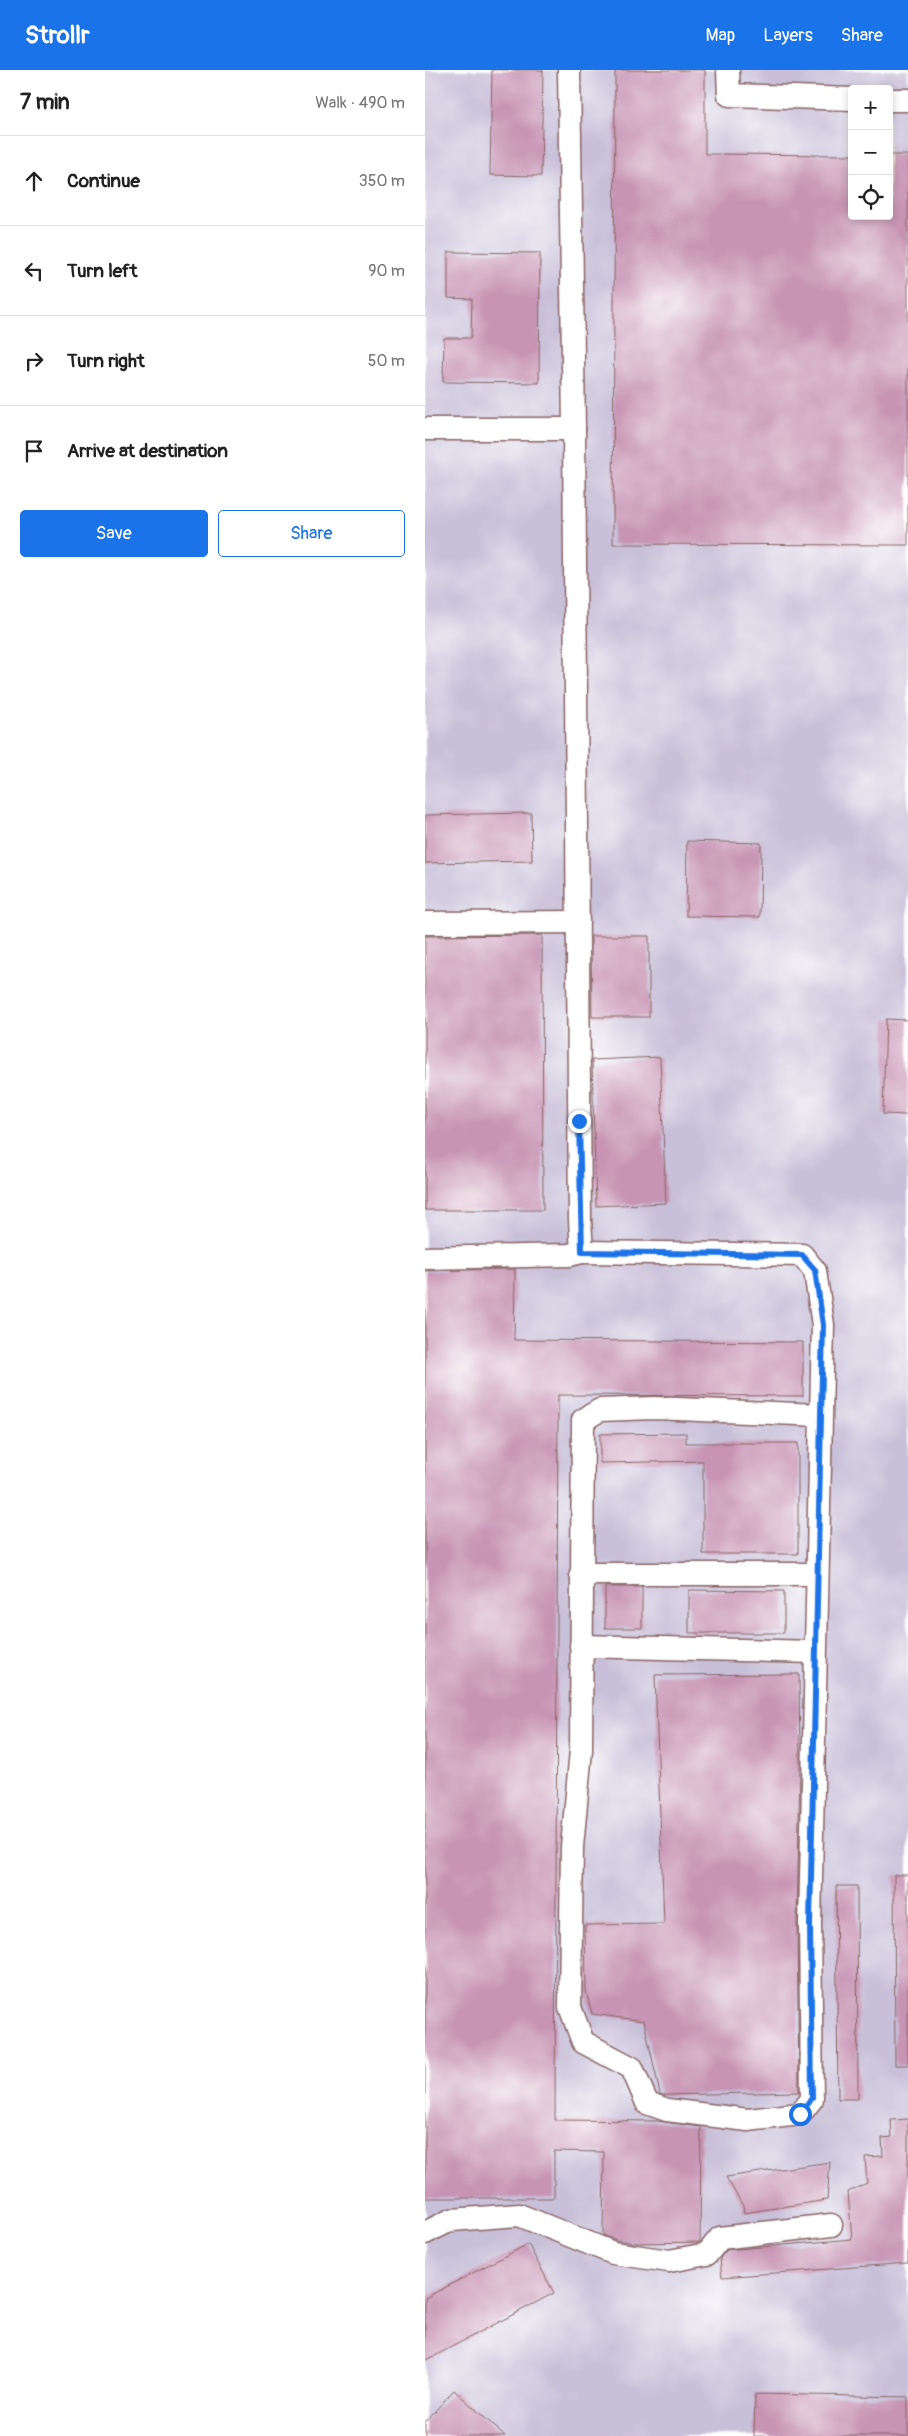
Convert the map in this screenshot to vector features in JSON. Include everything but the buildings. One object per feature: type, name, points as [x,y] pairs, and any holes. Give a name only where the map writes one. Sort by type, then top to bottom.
[{"type":"lane","points":[[569,70],[574,429],[580,1220],[582,1252]]},
{"type":"lane","points":[[728,70],[729,95],[848,98]]},
{"type":"lane","points":[[893,100],[908,100]]},
{"type":"lane","points":[[425,429],[574,429]]},
{"type":"lane","points":[[425,923],[578,922]]},
{"type":"lane","points":[[425,1258],[569,1255],[582,1252],[802,1255],[815,1270],[823,1325],[810,1924],[812,2098],[800,2114],[748,2120],[667,2110],[647,2104],[632,2068],[583,2042],[570,2007],[572,1847],[581,1750],[583,1420],[600,1410],[654,1408],[820,1415]]},
{"type":"lane","points":[[581,1574],[817,1574]]},
{"type":"lane","points":[[581,1646],[815,1652]]},
{"type":"lane","points":[[425,2233],[451,2220],[519,2215],[613,2253],[669,2261],[707,2254],[720,2238],[831,2225]]},
{"type":"shaded area","points":[[425,70],[908,70],[908,2436],[425,2436]]},
{"type":"route","points":[[579,1121],[582,1252],[802,1255],[815,1270],[823,1325],[810,1924],[812,2098],[800,2114]]}]
